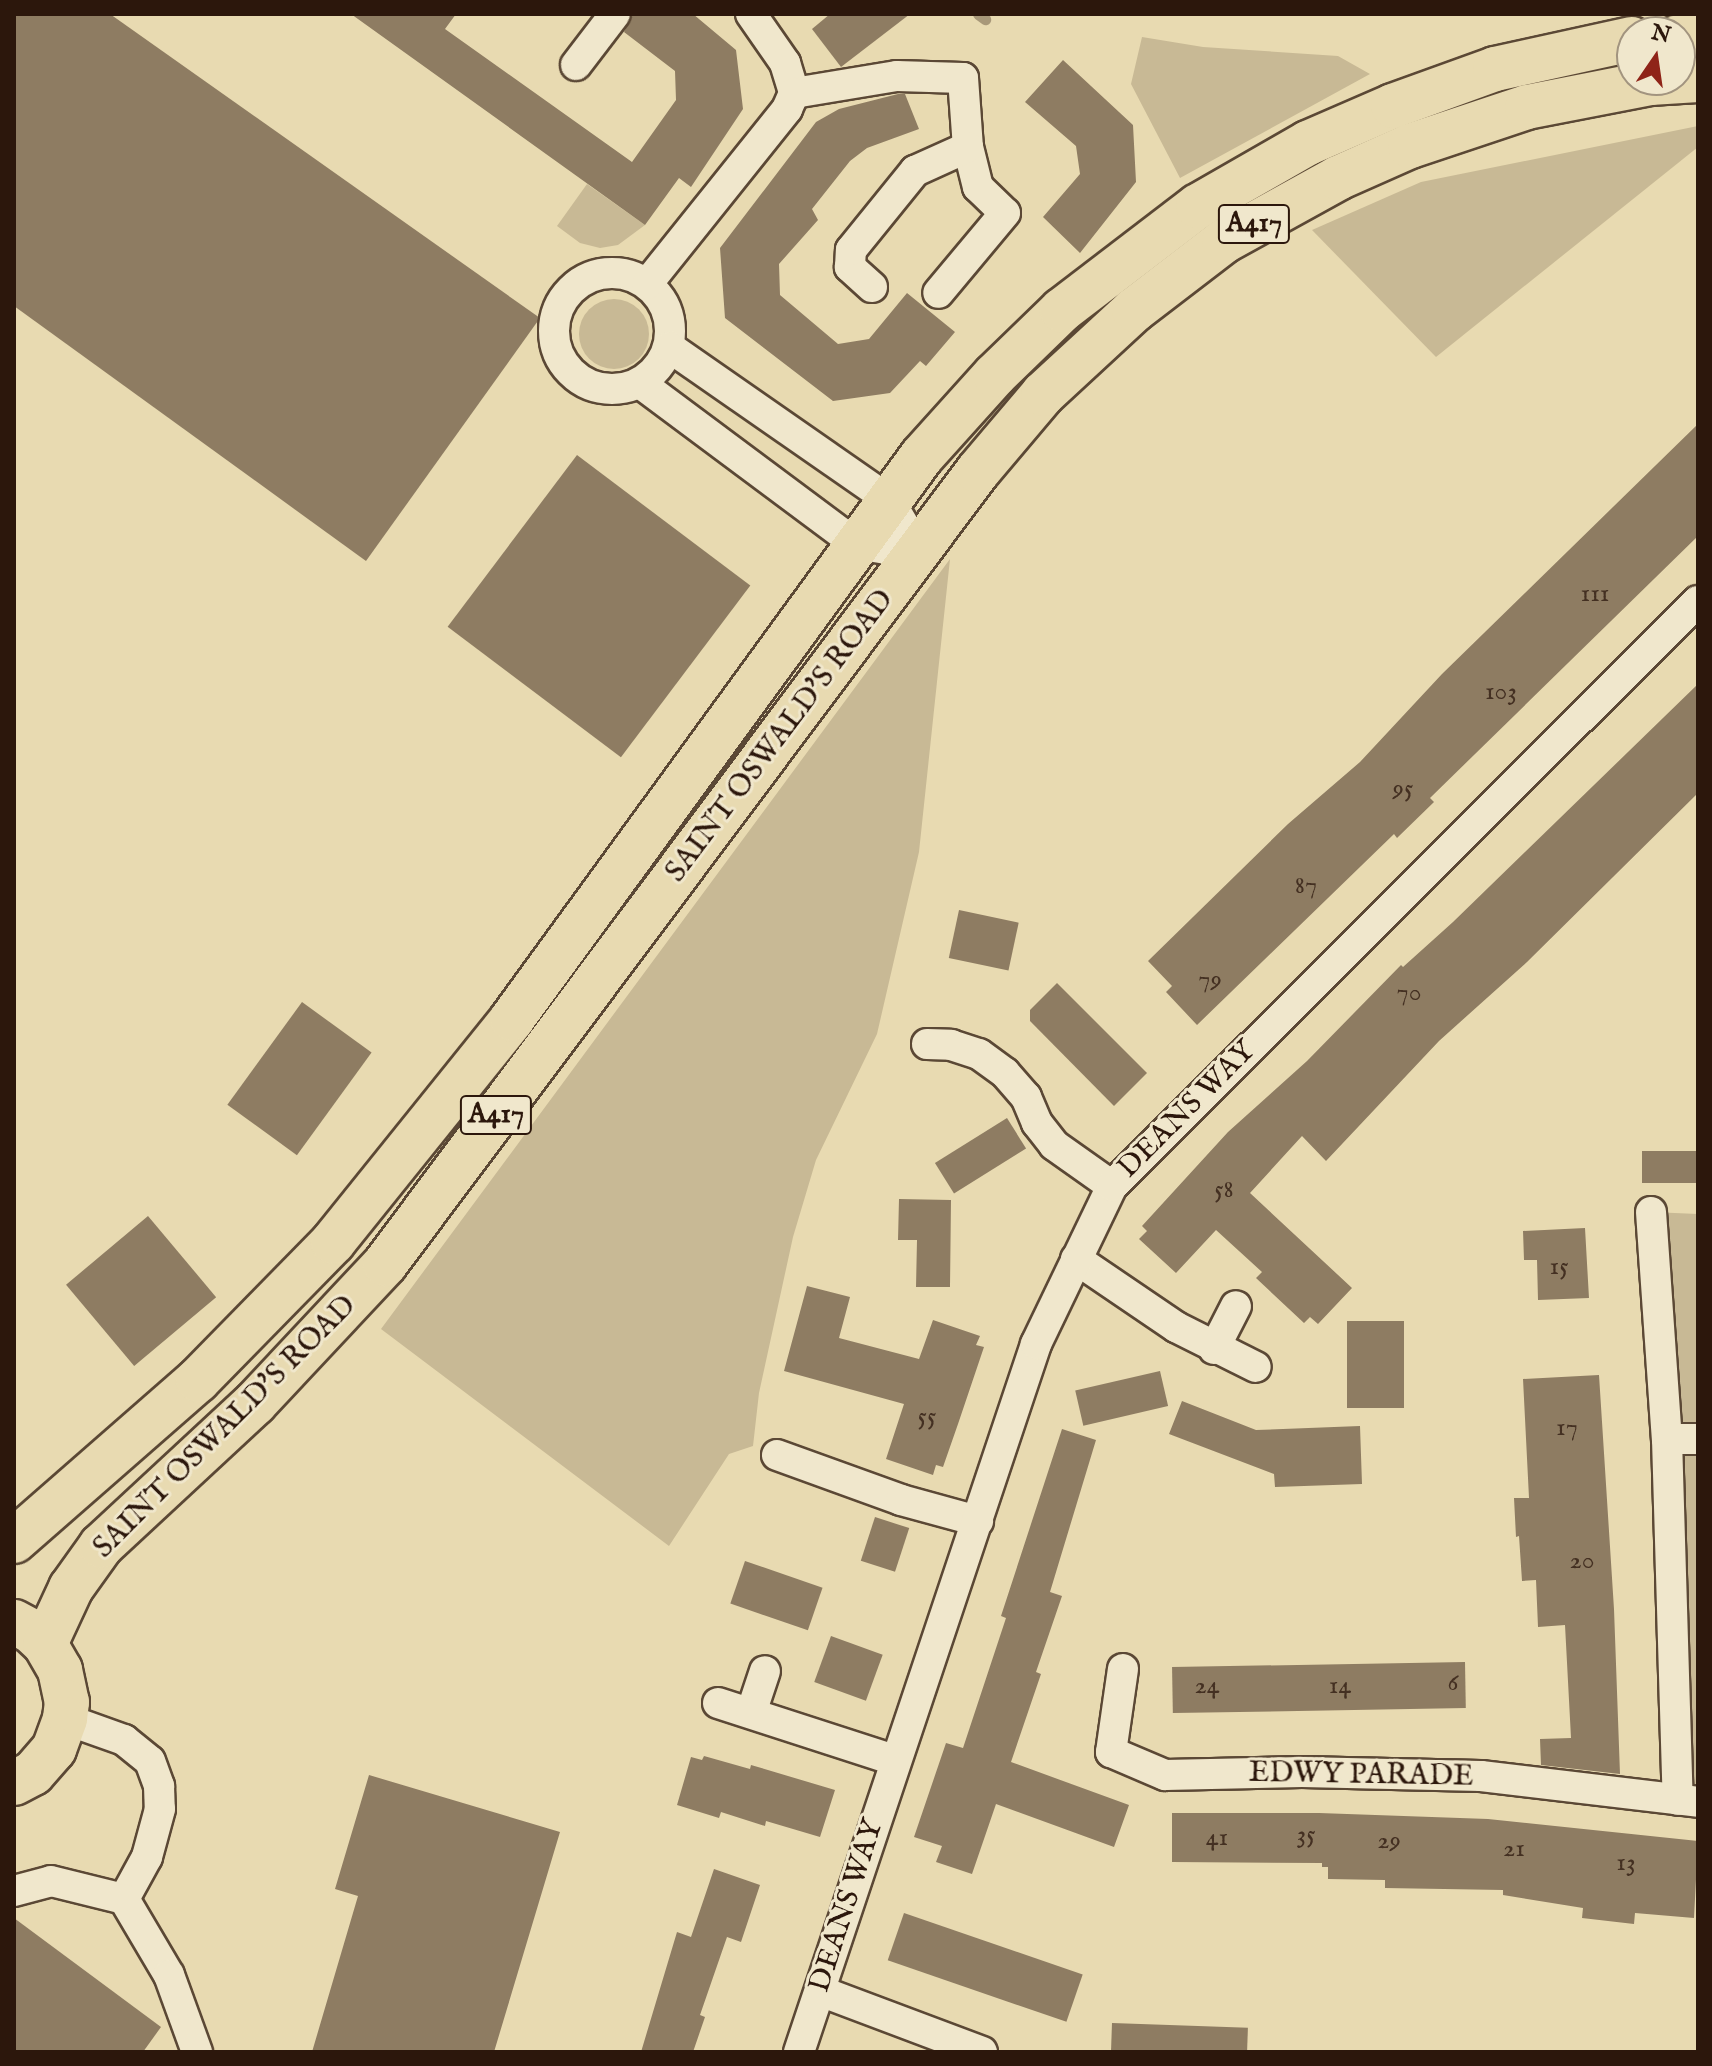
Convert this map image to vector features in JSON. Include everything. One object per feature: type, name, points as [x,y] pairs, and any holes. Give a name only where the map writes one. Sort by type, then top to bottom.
[{"type":"main road","name":"SAINT OSWALD'S ROAD","points":[[14,1541],[198,1380],[333,1242],[512,1019],[889,500],[960,412],[1053,319],[1198,206],[1308,143],[1393,106],[1495,69],[1616,43]]},
{"type":"main road","name":"SAINT OSWALD'S ROAD","points":[[30,1633],[71,1588],[101,1546],[255,1403],[385,1264],[978,471],[1043,394],[1134,310],[1224,241],[1338,178],[1410,146],[1527,107],[1650,83],[1698,80]]},
{"type":"main road","name":"A417","points":[[14,1783],[33,1773],[54,1749],[65,1719],[67,1702],[60,1670],[30,1633]]},
{"type":"street","points":[[576,65],[615,14]]},
{"type":"street","points":[[647,284],[787,109],[794,93],[785,63],[751,14]]},
{"type":"street","points":[[794,93],[897,76],[963,78],[968,147],[978,187],[1005,213],[938,293]]},
{"type":"street","points":[[872,287],[850,267],[851,250],[915,171],[968,147]]},
{"type":"street","points":[[595,275],[631,275],[647,284],[668,312],[669,347],[662,362],[640,383],[606,390],[574,376],[562,362],[553,328],[557,311],[566,295],[595,275]]},
{"type":"street","points":[[669,347],[889,500],[917,552]]},
{"type":"street","points":[[640,383],[856,544],[917,552]]},
{"type":"street","name":"DEANS WAY","points":[[799,2052],[1036,1344],[1112,1186],[1698,601]]},
{"type":"street","points":[[927,1044],[951,1045],[979,1054],[1005,1073],[1026,1097],[1037,1123],[1054,1145],[1112,1186]]},
{"type":"street","points":[[1651,1212],[1688,1801]]},
{"type":"street","points":[[1076,1259],[1214,1349],[1256,1367]]},
{"type":"street","points":[[1214,1349],[1236,1306]]},
{"type":"street","points":[[1667,1439],[1698,1439]]},
{"type":"street","points":[[777,1455],[901,1500],[978,1521]]},
{"type":"street","name":"EDWY PARADE","points":[[1123,1669],[1111,1752],[1165,1775],[1302,1772],[1481,1776],[1688,1801]]},
{"type":"street","points":[[751,1713],[765,1671]]},
{"type":"street","points":[[718,1703],[895,1760]]},
{"type":"street","points":[[65,1719],[124,1740],[150,1761],[159,1786],[160,1809],[147,1857],[124,1899]]},
{"type":"street","points":[[14,1891],[51,1881],[124,1899],[169,1975],[197,2052]]},
{"type":"street","points":[[820,1991],[982,2052]]},
{"type":"shaded area","points":[[1142,37],[1203,47],[1338,56],[1370,74],[1180,178],[1131,84]]},
{"type":"shaded area","points":[[1698,126],[1698,147],[1436,357],[1312,230],[1421,182]]},
{"type":"shaded area","points":[[587,184],[645,225],[618,245],[600,248],[580,243],[557,226]]},
{"type":"shaded area","points":[[614,299],[633,305],[643,315],[649,334],[643,353],[633,363],[614,369],[595,363],[585,353],[579,334],[585,315],[595,305]]},
{"type":"shaded area","points":[[950,559],[919,852],[877,1034],[816,1160],[793,1237],[759,1393],[753,1446],[729,1454],[669,1546],[381,1329]]},
{"type":"shaded area","points":[[1651,1212],[1698,1214],[1698,1802],[1678,1800]]},
{"type":"building","points":[[14,14],[110,14],[540,318],[366,561],[14,306]]},
{"type":"building","points":[[351,14],[456,14],[445,29],[632,162],[676,100],[675,71],[624,32],[633,14],[693,14],[736,50],[743,109],[691,187],[679,178],[645,225]]},
{"type":"building","points":[[830,14],[910,14],[841,67],[812,29]]},
{"type":"building","points":[[1063,60],[1133,125],[1136,182],[1080,253],[1043,217],[1080,174],[1076,146],[1025,102]]},
{"type":"building","points":[[905,94],[919,129],[867,148],[850,161],[812,209],[818,220],[779,264],[780,295],[838,344],[869,339],[907,293],[955,332],[926,366],[920,361],[890,393],[833,401],[725,318],[720,248],[816,122],[839,109]]},
{"type":"building","points":[[1698,424],[1698,536],[1430,798],[1434,802],[1397,838],[1394,834],[1197,1025],[1166,992],[1172,986],[1148,961],[1288,824],[1360,762],[1442,674]]},
{"type":"building","points":[[577,455],[750,586],[621,757],[448,627]]},
{"type":"building","points":[[1698,684],[1698,793],[1527,962],[1439,1041],[1326,1161],[1302,1136],[1250,1193],[1352,1288],[1318,1324],[1310,1317],[1304,1323],[1256,1278],[1262,1272],[1216,1230],[1176,1273],[1139,1239],[1147,1231],[1142,1226],[1228,1132],[1307,1061],[1401,965],[1403,967],[1453,922]]},
{"type":"building","points":[[959,910],[1019,923],[1008,971],[949,958]]},
{"type":"building","points":[[1057,983],[1147,1073],[1114,1106],[1030,1021],[1030,1010]]},
{"type":"building","points":[[302,1002],[372,1053],[297,1155],[227,1105]]},
{"type":"building","points":[[1007,1118],[1026,1149],[954,1194],[935,1163]]},
{"type":"building","points":[[1642,1151],[1698,1151],[1698,1183],[1642,1183]]},
{"type":"building","points":[[899,1199],[951,1200],[950,1287],[916,1287],[917,1240],[898,1240]]},
{"type":"building","points":[[148,1216],[216,1297],[134,1366],[66,1285]]},
{"type":"building","points":[[1585,1228],[1589,1298],[1538,1300],[1537,1260],[1524,1260],[1523,1231]]},
{"type":"building","points":[[807,1286],[850,1297],[839,1338],[919,1359],[933,1320],[980,1336],[976,1345],[984,1347],[958,1424],[943,1467],[936,1465],[933,1475],[886,1459],[904,1404],[784,1371]]},
{"type":"building","points":[[1347,1321],[1404,1321],[1404,1408],[1347,1408]]},
{"type":"building","points":[[1160,1371],[1168,1406],[1083,1426],[1075,1391]]},
{"type":"building","points":[[1599,1375],[1614,1609],[1620,1774],[1541,1765],[1540,1739],[1571,1738],[1565,1625],[1538,1627],[1536,1580],[1522,1581],[1519,1536],[1516,1537],[1514,1498],[1529,1498],[1523,1379]]},
{"type":"building","points":[[1182,1401],[1256,1430],[1360,1426],[1362,1484],[1275,1487],[1274,1474],[1169,1434]]},
{"type":"building","points":[[1062,1429],[1096,1440],[1050,1592],[1062,1596],[1036,1672],[1041,1674],[1011,1762],[1129,1805],[1114,1847],[996,1804],[972,1874],[936,1862],[942,1846],[914,1837],[946,1743],[963,1748],[1006,1618],[1001,1616]]},
{"type":"building","points":[[875,1517],[909,1528],[895,1572],[861,1561]]},
{"type":"building","points":[[745,1561],[823,1588],[808,1630],[730,1604]]},
{"type":"building","points":[[831,1636],[883,1655],[866,1701],[814,1682]]},
{"type":"building","points":[[1465,1662],[1466,1708],[1173,1713],[1172,1667]]},
{"type":"building","points":[[704,1756],[750,1769],[751,1765],[835,1790],[820,1837],[766,1821],[765,1826],[721,1812],[719,1818],[677,1805],[691,1757],[702,1760]]},
{"type":"building","points":[[369,1775],[560,1832],[494,2052],[312,2052],[358,1896],[335,1889]]},
{"type":"building","points":[[1172,1813],[1319,1813],[1488,1819],[1698,1841],[1694,1918],[1635,1913],[1634,1924],[1582,1918],[1583,1908],[1503,1895],[1503,1890],[1385,1888],[1385,1880],[1328,1879],[1328,1867],[1322,1867],[1322,1863],[1172,1862]]},
{"type":"building","points":[[714,1869],[760,1885],[741,1942],[727,1937],[700,2015],[705,2017],[693,2052],[641,2052],[677,1932],[691,1937]]},
{"type":"building","points":[[904,1913],[1083,1975],[1066,2022],[888,1960]]},
{"type":"building","points":[[14,1918],[161,2027],[143,2052],[14,2052]]},
{"type":"building","points":[[1112,2023],[1248,2028],[1247,2052],[1111,2052]]},
{"type":"waterway","points":[[978,14],[985,19]]}]
